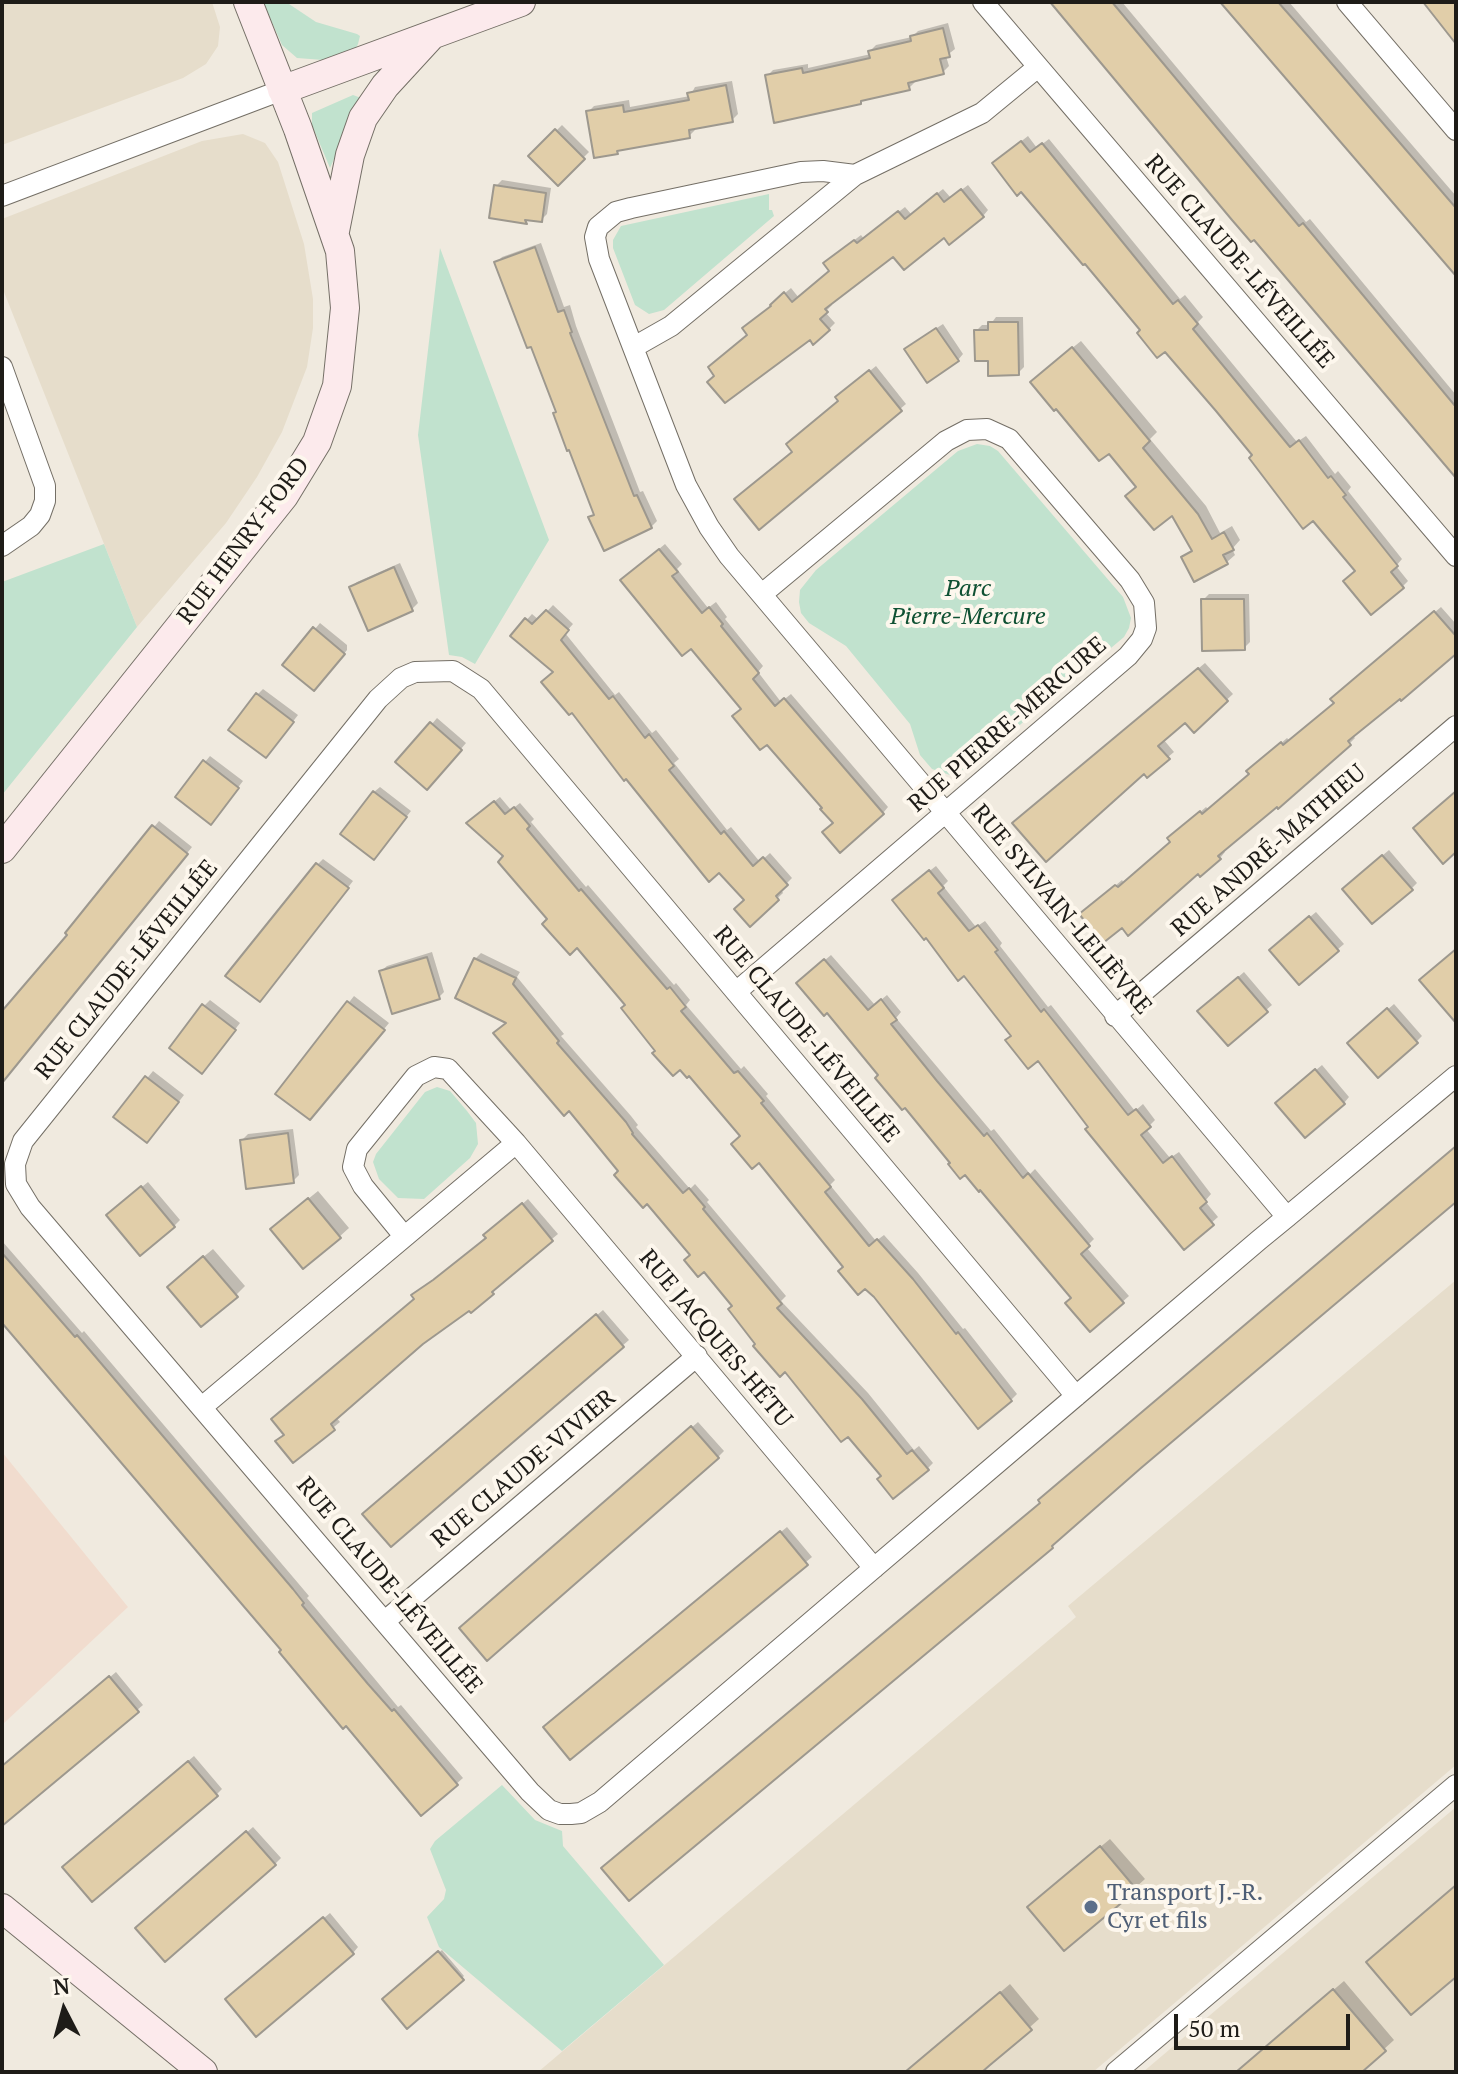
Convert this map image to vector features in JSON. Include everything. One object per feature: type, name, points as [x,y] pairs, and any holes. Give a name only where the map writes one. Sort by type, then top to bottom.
[{"type":"street","name":"RUE HENRY-FORD","points":[[2,849],[219,574],[271,514],[307,462],[332,403],[342,350],[345,288],[335,232],[248,2]]},
{"type":"street","points":[[2,196],[521,2]]},
{"type":"street","name":"RUE CLAUDE-LÉVEILLÉE","points":[[983,2],[1456,556]]},
{"type":"street","points":[[1347,2],[1456,130]]},
{"type":"street","points":[[335,232],[350,155],[363,118],[385,86],[433,34]]},
{"type":"street","points":[[634,347],[671,326],[855,175],[982,113],[1038,67]]},
{"type":"street","name":"RUE SYLVAIN-LELIÈVRE","points":[[855,175],[801,172],[631,208],[605,220],[598,227],[596,246],[686,485],[719,542],[1287,1217]]},
{"type":"street","points":[[2,367],[45,486],[45,501],[40,515],[31,526],[2,546]]},
{"type":"street","name":"RUE PIERRE-MERCURE","points":[[736,992],[1128,656],[1142,639],[1146,628],[1146,616],[1138,592],[1030,462],[999,432],[978,429],[956,435],[762,594]]},
{"type":"street","name":"RUE CLAUDE-LÉVEILLÉE","points":[[1076,1396],[481,689],[453,671],[415,672],[389,688],[29,1133],[17,1153],[14,1174],[21,1195],[530,1792],[549,1810],[571,1814],[590,1809],[600,1802],[1456,1076]]},
{"type":"street","name":"RUE ANDRÉ-MATHIEU","points":[[1115,1016],[1456,726]]},
{"type":"street","name":"RUE JACQUES-HÉTU","points":[[404,1236],[363,1186],[353,1167],[357,1149],[416,1076],[434,1067],[448,1069],[516,1143],[874,1568]]},
{"type":"street","points":[[202,1407],[516,1143]]},
{"type":"street","name":"RUE CLAUDE-VIVIER","points":[[385,1621],[697,1356]]},
{"type":"street","points":[[1116,2072],[1456,1785]]},
{"type":"street","points":[[2,1908],[203,2072]]},
{"type":"shaded area","points":[[2,2],[212,2],[220,27],[218,46],[206,64],[183,78],[2,145]]},
{"type":"shaded area","points":[[243,134],[265,143],[278,162],[304,244],[313,299],[313,328],[307,367],[282,432],[257,477],[226,523],[137,627],[2,287],[2,219],[202,141]]},
{"type":"shaded area","points":[[1456,1280],[1456,1765],[1093,2072],[538,2072],[1076,1617],[1068,1606]]},
{"type":"shaded area","points":[[2,1452],[128,1607],[2,1725]]},
{"type":"shaded area","points":[[1456,1807],[1456,2072],[1143,2072],[1335,1909]]},
{"type":"green space","points":[[263,2],[286,2],[316,22],[357,34],[360,36],[358,44],[356,48],[323,60],[297,58],[282,45]]},
{"type":"green space","points":[[353,95],[361,98],[330,168],[312,125],[312,113]]},
{"type":"green space","points":[[769,194],[769,210],[774,216],[664,310],[649,314],[635,305],[613,248],[613,240],[621,226]]},
{"type":"green space","points":[[440,248],[549,540],[475,664],[449,655],[418,435]]},
{"type":"green space","name":"Parc Pierre-Mercure","points":[[977,444],[998,451],[1123,597],[1131,618],[1124,637],[970,767],[950,775],[932,769],[920,755],[910,724],[846,646],[809,623],[801,613],[799,602],[800,590],[816,570],[958,451]]},
{"type":"green space","points":[[104,544],[137,627],[2,795],[2,582]]},
{"type":"green space","points":[[437,1087],[450,1091],[476,1123],[478,1144],[470,1158],[424,1199],[398,1198],[379,1179],[373,1162],[425,1092]]},
{"type":"green space","points":[[502,1785],[535,1820],[562,1831],[563,1846],[664,1965],[562,2051],[439,1947],[427,1917],[444,1899],[446,1890],[430,1849],[435,1841]]},
{"type":"building","points":[[1050,2],[1112,2],[1299,226],[1303,223],[1456,407],[1456,478],[1254,240],[1251,242],[1232,220]]},
{"type":"building","points":[[1220,2],[1278,2],[1308,36],[1456,208],[1456,276]]},
{"type":"building","points":[[1423,2],[1456,2],[1456,44]]},
{"type":"building","points":[[943,28],[950,57],[940,59],[944,74],[908,83],[910,90],[774,123],[765,75],[802,68],[803,73],[870,58],[868,51],[911,41],[910,36]]},
{"type":"building","points":[[726,85],[733,122],[689,130],[690,138],[594,158],[586,111],[623,105],[624,112],[689,100],[687,93]]},
{"type":"building","points":[[555,129],[585,159],[558,186],[528,156]]},
{"type":"building","points":[[1021,141],[1030,152],[1042,143],[1173,304],[1178,300],[1198,324],[1193,329],[1290,447],[1299,440],[1328,478],[1331,476],[1346,495],[1343,497],[1398,566],[1391,572],[1404,588],[1371,615],[1343,581],[1355,571],[1313,521],[1303,529],[1249,458],[1252,455],[1216,411],[1165,352],[1157,358],[1137,333],[1140,330],[1085,264],[1021,192],[1017,196],[992,163]]},
{"type":"building","points":[[494,185],[546,193],[542,222],[525,220],[527,224],[489,218]]},
{"type":"building","points":[[961,189],[984,217],[949,245],[944,238],[904,270],[893,257],[825,309],[828,312],[820,319],[830,330],[813,345],[810,340],[725,403],[707,382],[714,376],[708,367],[747,335],[742,328],[784,292],[792,302],[829,271],[823,263],[854,240],[857,243],[898,211],[905,219],[937,193],[944,202]]},
{"type":"building","points":[[535,247],[558,312],[564,310],[570,333],[634,496],[637,495],[652,528],[604,551],[588,517],[594,515],[567,451],[553,413],[556,412],[494,262]]},
{"type":"building","points":[[988,322],[1018,322],[1019,375],[988,376],[988,361],[975,361],[974,330],[988,330]]},
{"type":"building","points":[[936,328],[959,361],[927,383],[904,349]]},
{"type":"building","points":[[1072,347],[1150,441],[1143,448],[1198,514],[1212,539],[1224,532],[1234,550],[1223,555],[1228,564],[1194,582],[1181,557],[1192,551],[1172,516],[1154,530],[1125,496],[1136,487],[1109,454],[1099,461],[1030,382]]},
{"type":"building","points":[[869,370],[902,411],[759,530],[734,499],[792,452],[786,444],[838,401],[835,397]]},
{"type":"building","points":[[659,549],[678,572],[672,576],[702,613],[709,607],[723,624],[721,626],[759,673],[753,679],[775,706],[784,698],[884,814],[840,853],[822,832],[833,823],[822,808],[767,745],[760,750],[732,716],[741,709],[691,649],[682,656],[620,580]]},
{"type":"building","points":[[394,567],[413,611],[368,631],[349,587]]},
{"type":"building","points":[[1201,599],[1244,599],[1245,650],[1202,651]]},
{"type":"building","points":[[546,610],[569,630],[561,640],[609,699],[613,696],[645,738],[649,734],[674,766],[669,770],[721,834],[724,831],[753,866],[763,857],[788,885],[776,896],[779,900],[750,927],[734,909],[744,900],[719,873],[709,882],[626,779],[624,781],[572,713],[569,715],[541,682],[553,672],[510,636],[525,618],[532,624]]},
{"type":"building","points":[[1434,611],[1456,636],[1456,654],[1348,741],[1351,745],[1128,936],[1122,928],[1103,943],[1079,914],[1115,885],[1118,887],[1170,842],[1167,838],[1200,811],[1202,814],[1249,774],[1246,771],[1334,703],[1330,699]]},
{"type":"building","points":[[313,627],[345,654],[314,691],[282,665]]},
{"type":"building","points":[[1198,668],[1228,701],[1194,733],[1185,723],[1158,746],[1170,759],[1147,778],[1144,774],[1046,862],[1012,823]]},
{"type":"building","points":[[256,693],[294,722],[266,758],[228,730]]},
{"type":"building","points":[[430,722],[462,750],[427,790],[395,762]]},
{"type":"building","points":[[203,760],[239,788],[211,825],[175,797]]},
{"type":"building","points":[[373,791],[407,817],[374,860],[340,834]]},
{"type":"building","points":[[1456,791],[1456,852],[1443,864],[1413,828]]},
{"type":"building","points":[[494,801],[505,814],[514,807],[530,826],[527,829],[579,891],[581,889],[667,989],[670,987],[686,1007],[681,1011],[734,1073],[738,1071],[764,1101],[761,1103],[831,1187],[825,1192],[869,1246],[877,1239],[956,1334],[958,1332],[1012,1401],[978,1429],[874,1297],[865,1289],[858,1295],[838,1271],[843,1267],[759,1163],[752,1169],[731,1144],[740,1136],[689,1076],[687,1078],[680,1070],[673,1076],[652,1053],[655,1051],[621,1008],[625,1005],[577,948],[570,955],[542,924],[547,919],[498,862],[503,856],[466,823]]},
{"type":"building","points":[[152,825],[188,854],[2,1083],[2,1011],[67,935],[65,933]]},
{"type":"building","points":[[1382,855],[1413,890],[1372,924],[1342,889]]},
{"type":"building","points":[[316,863],[349,888],[260,1002],[225,976]]},
{"type":"building","points":[[929,870],[944,888],[938,893],[969,931],[978,925],[1041,1012],[1044,1009],[1128,1115],[1136,1109],[1151,1127],[1141,1135],[1163,1163],[1172,1156],[1207,1202],[1200,1208],[1214,1225],[1184,1250],[1085,1129],[1088,1127],[1038,1061],[1028,1069],[1005,1040],[1011,1036],[964,976],[958,981],[892,900]]},
{"type":"building","points":[[1309,916],[1339,951],[1299,985],[1269,950]]},
{"type":"building","points":[[1456,949],[1456,1023],[1419,980]]},
{"type":"building","points":[[427,957],[440,999],[392,1014],[379,971]]},
{"type":"building","points":[[474,958],[516,978],[513,984],[559,1041],[557,1043],[683,1193],[689,1188],[705,1207],[703,1209],[782,1304],[777,1308],[862,1399],[907,1454],[912,1450],[929,1470],[893,1499],[877,1479],[881,1476],[848,1437],[841,1442],[785,1372],[780,1377],[753,1346],[755,1344],[728,1309],[732,1306],[704,1272],[698,1277],[684,1260],[690,1255],[647,1204],[643,1208],[614,1175],[618,1171],[569,1111],[564,1116],[493,1033],[506,1023],[455,998]]},
{"type":"building","points":[[824,959],[868,1010],[881,999],[897,1020],[891,1024],[937,1081],[984,1136],[987,1133],[1023,1178],[1028,1173],[1090,1246],[1081,1254],[1124,1303],[1090,1332],[1065,1303],[1071,1298],[980,1190],[965,1175],[960,1179],[905,1108],[902,1110],[875,1078],[878,1075],[827,1013],[824,1016],[796,983]]},
{"type":"building","points":[[1238,977],[1268,1012],[1228,1046],[1197,1011]]},
{"type":"building","points":[[347,1001],[385,1030],[310,1120],[275,1094]]},
{"type":"building","points":[[202,1004],[236,1030],[202,1074],[169,1048]]},
{"type":"building","points":[[1387,1008],[1418,1043],[1378,1078],[1347,1043]]},
{"type":"building","points":[[1315,1069],[1345,1104],[1305,1138],[1275,1103]]},
{"type":"building","points":[[145,1076],[179,1102],[147,1143],[113,1117]]},
{"type":"building","points":[[288,1133],[294,1183],[246,1189],[240,1140]]},
{"type":"building","points":[[1456,1146],[1456,1202],[1141,1468],[1053,1548],[629,1901],[601,1868],[1040,1503],[1038,1500]]},
{"type":"building","points":[[141,1186],[175,1227],[140,1256],[106,1215]]},
{"type":"building","points":[[308,1198],[341,1238],[303,1269],[270,1229]]},
{"type":"building","points":[[522,1203],[553,1241],[471,1313],[469,1311],[423,1344],[331,1424],[335,1430],[293,1463],[275,1441],[284,1435],[271,1419],[414,1299],[411,1295],[486,1238],[483,1235]]},
{"type":"building","points":[[2,1253],[75,1337],[77,1335],[293,1589],[304,1603],[302,1605],[368,1684],[392,1711],[394,1709],[458,1785],[421,1816],[346,1726],[343,1729],[279,1652],[281,1650],[2,1323]]},
{"type":"building","points":[[203,1256],[238,1297],[201,1327],[167,1287]]},
{"type":"building","points":[[596,1314],[624,1347],[391,1547],[362,1514]]},
{"type":"building","points":[[691,1426],[719,1458],[487,1661],[459,1628]]},
{"type":"building","points":[[780,1531],[808,1565],[570,1760],[543,1727]]},
{"type":"building","points":[[109,1676],[139,1712],[2,1826],[2,1766]]},
{"type":"building","points":[[188,1761],[218,1796],[92,1902],[62,1867]]},
{"type":"building","points":[[246,1831],[276,1865],[165,1962],[135,1928]]},
{"type":"building","points":[[1100,1846],[1137,1890],[1064,1951],[1027,1907]]},
{"type":"building","points":[[1456,1885],[1456,1977],[1411,2015],[1366,1962]]},
{"type":"building","points":[[323,1917],[354,1954],[256,2037],[225,1999]]},
{"type":"building","points":[[438,1951],[464,1980],[407,2029],[382,1999]]},
{"type":"building","points":[[1333,1989],[1386,2051],[1362,2072],[1236,2072]]},
{"type":"building","points":[[1000,1992],[1032,2030],[982,2072],[905,2072]]},
{"type":"place","name":"Transport J.-R. Cyr et fils","points":[[1091,1907]]}]
